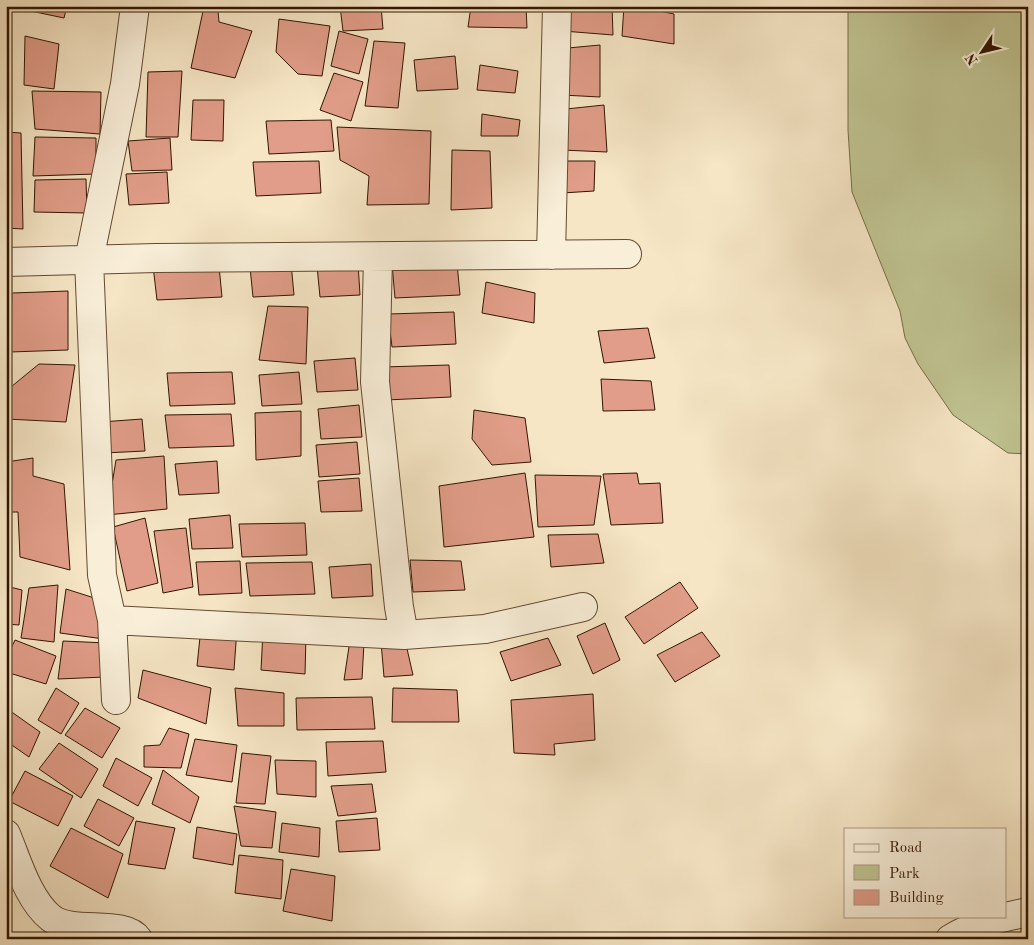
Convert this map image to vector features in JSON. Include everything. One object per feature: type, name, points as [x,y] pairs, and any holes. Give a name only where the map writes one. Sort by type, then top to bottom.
[{"type":"street","points":[[116,700],[112,620],[102,575],[89,260],[125,84],[135,6]]},
{"type":"street","points":[[551,255],[557,6]]},
{"type":"street","points":[[6,262],[626,254]]},
{"type":"street","points":[[378,257],[375,382],[399,607],[404,634]]},
{"type":"street","points":[[112,620],[404,634],[485,629],[583,607]]},
{"type":"street","points":[[6,834],[37,903],[52,919],[77,927],[123,929],[136,935],[138,939]]},
{"type":"street","points":[[1006,917],[1028,912]]},
{"type":"street","points":[[950,939],[965,930],[999,918]]},
{"type":"green space","points":[[848,6],[1028,6],[1028,454],[1008,453],[953,415],[918,364],[905,338],[900,311],[852,192],[848,130]]},
{"type":"building","points":[[7,6],[67,6],[64,18]]},
{"type":"building","points":[[340,6],[381,6],[383,29],[343,31]]},
{"type":"building","points":[[471,6],[526,6],[527,28],[468,27]]},
{"type":"building","points":[[561,6],[612,6],[613,35],[563,31]]},
{"type":"building","points":[[624,6],[636,6],[674,14],[674,44],[622,36]]},
{"type":"building","points":[[203,11],[218,11],[219,22],[252,31],[235,78],[191,68]]},
{"type":"building","points":[[279,19],[330,26],[322,76],[298,74],[276,52]]},
{"type":"building","points":[[339,31],[368,39],[359,74],[331,66]]},
{"type":"building","points":[[25,36],[59,44],[54,89],[24,85]]},
{"type":"building","points":[[374,41],[405,43],[398,108],[365,106]]},
{"type":"building","points":[[600,45],[600,97],[562,95],[568,48]]},
{"type":"building","points":[[455,56],[458,89],[417,91],[414,60]]},
{"type":"building","points":[[480,65],[518,71],[515,93],[477,90]]},
{"type":"building","points":[[182,71],[178,137],[146,137],[148,72]]},
{"type":"building","points":[[334,73],[363,82],[351,121],[320,110]]},
{"type":"building","points":[[32,91],[101,92],[100,134],[35,129]]},
{"type":"building","points":[[193,100],[224,100],[223,141],[191,140]]},
{"type":"building","points":[[604,105],[607,152],[562,150],[566,109]]},
{"type":"building","points":[[482,114],[520,120],[518,136],[481,136]]},
{"type":"building","points":[[331,120],[334,151],[269,154],[266,121]]},
{"type":"building","points":[[337,127],[431,131],[429,204],[367,205],[369,176],[340,160]]},
{"type":"building","points":[[6,132],[21,133],[23,229],[6,228]]},
{"type":"building","points":[[35,137],[96,138],[96,174],[33,176]]},
{"type":"building","points":[[170,138],[172,170],[132,171],[128,141]]},
{"type":"building","points":[[452,150],[490,151],[492,208],[451,210]]},
{"type":"building","points":[[319,161],[321,193],[256,196],[253,162]]},
{"type":"building","points":[[563,161],[595,161],[594,191],[562,193]]},
{"type":"building","points":[[167,172],[169,203],[129,205],[126,174]]},
{"type":"building","points":[[86,179],[87,213],[34,212],[35,180]]},
{"type":"building","points":[[291,263],[294,295],[253,297],[250,267]]},
{"type":"building","points":[[358,263],[360,295],[320,297],[317,266]]},
{"type":"building","points":[[457,263],[460,295],[395,298],[392,264]]},
{"type":"building","points":[[153,266],[219,266],[222,297],[157,300]]},
{"type":"building","points":[[486,282],[535,293],[534,323],[482,313]]},
{"type":"building","points":[[68,291],[68,350],[10,352],[12,293]]},
{"type":"building","points":[[268,306],[308,307],[306,364],[259,360]]},
{"type":"building","points":[[454,312],[456,344],[392,347],[388,314]]},
{"type":"building","points":[[648,328],[655,358],[604,363],[598,331]]},
{"type":"building","points":[[355,358],[358,390],[317,392],[314,361]]},
{"type":"building","points":[[39,364],[75,365],[66,422],[6,419],[6,391]]},
{"type":"building","points":[[449,365],[451,397],[386,400],[383,367]]},
{"type":"building","points":[[232,372],[235,404],[170,406],[167,373]]},
{"type":"building","points":[[299,372],[302,404],[262,406],[259,375]]},
{"type":"building","points":[[601,379],[651,381],[655,410],[603,411]]},
{"type":"building","points":[[359,405],[362,437],[321,439],[318,409]]},
{"type":"building","points":[[474,410],[525,418],[531,462],[492,465],[472,439]]},
{"type":"building","points":[[301,411],[301,456],[256,460],[255,413]]},
{"type":"building","points":[[231,414],[234,446],[169,448],[165,415]]},
{"type":"building","points":[[142,419],[145,451],[104,453],[101,422]]},
{"type":"building","points":[[357,442],[360,474],[319,477],[316,445]]},
{"type":"building","points":[[164,456],[167,509],[107,515],[116,460]]},
{"type":"building","points":[[33,458],[33,476],[64,484],[70,570],[20,557],[18,512],[6,512],[6,462]]},
{"type":"building","points":[[217,461],[219,493],[179,495],[175,464]]},
{"type":"building","points":[[525,473],[534,537],[444,547],[439,486]]},
{"type":"building","points":[[637,473],[639,484],[660,483],[663,523],[611,525],[603,474]]},
{"type":"building","points":[[535,475],[601,476],[594,525],[538,527]]},
{"type":"building","points":[[359,478],[362,511],[321,512],[318,481]]},
{"type":"building","points":[[230,515],[233,548],[192,549],[189,519]]},
{"type":"building","points":[[145,518],[158,583],[127,591],[113,527]]},
{"type":"building","points":[[305,523],[307,555],[242,557],[239,524]]},
{"type":"building","points":[[186,528],[193,587],[163,593],[154,531]]},
{"type":"building","points":[[598,534],[604,563],[551,567],[548,535]]},
{"type":"building","points":[[410,560],[461,561],[465,590],[413,592]]},
{"type":"building","points":[[240,561],[242,593],[199,595],[196,562]]},
{"type":"building","points":[[312,562],[315,594],[250,596],[246,563]]},
{"type":"building","points":[[371,564],[373,596],[332,598],[329,567]]},
{"type":"building","points":[[680,582],[698,608],[644,644],[625,617]]},
{"type":"building","points":[[58,585],[54,642],[21,638],[29,588]]},
{"type":"building","points":[[6,586],[22,590],[19,625],[6,624]]},
{"type":"building","points":[[66,589],[104,601],[104,639],[60,633]]},
{"type":"building","points":[[605,623],[620,660],[593,674],[577,636]]},
{"type":"building","points":[[201,627],[237,629],[234,670],[197,666]]},
{"type":"building","points":[[263,631],[306,636],[305,674],[261,670]]},
{"type":"building","points":[[702,632],[720,656],[675,682],[657,655]]},
{"type":"building","points":[[548,638],[561,665],[511,681],[500,652]]},
{"type":"building","points":[[15,640],[56,656],[46,684],[6,672],[6,659]]},
{"type":"building","points":[[350,640],[364,643],[362,679],[344,680]]},
{"type":"building","points":[[405,640],[413,675],[384,677],[381,642]]},
{"type":"building","points":[[63,641],[107,643],[105,677],[58,679]]},
{"type":"building","points":[[143,670],[211,688],[206,724],[138,698]]},
{"type":"building","points":[[56,688],[79,703],[61,734],[38,720]]},
{"type":"building","points":[[235,688],[284,693],[284,726],[238,726]]},
{"type":"building","points":[[393,688],[457,690],[459,722],[392,722]]},
{"type":"building","points":[[593,694],[595,740],[554,744],[555,755],[514,753],[511,700]]},
{"type":"building","points":[[372,697],[375,729],[297,730],[296,698]]},
{"type":"building","points":[[6,708],[40,732],[29,757],[6,741]]},
{"type":"building","points":[[85,708],[120,728],[102,758],[65,735]]},
{"type":"building","points":[[169,728],[189,734],[181,768],[144,767],[144,746],[160,745]]},
{"type":"building","points":[[195,739],[237,745],[232,782],[186,775]]},
{"type":"building","points":[[383,741],[386,772],[328,776],[326,742]]},
{"type":"building","points":[[59,743],[98,769],[81,798],[39,769]]},
{"type":"building","points":[[242,753],[271,756],[265,804],[236,803]]},
{"type":"building","points":[[116,758],[152,778],[138,806],[103,786]]},
{"type":"building","points":[[275,760],[316,761],[316,797],[277,794]]},
{"type":"building","points":[[163,770],[199,797],[190,823],[152,804]]},
{"type":"building","points":[[25,771],[73,796],[58,826],[9,801]]},
{"type":"building","points":[[372,784],[376,812],[338,816],[331,786]]},
{"type":"building","points":[[98,799],[134,818],[119,846],[84,826]]},
{"type":"building","points":[[234,806],[276,812],[272,848],[241,846]]},
{"type":"building","points":[[377,818],[380,850],[339,852],[336,821]]},
{"type":"building","points":[[136,821],[175,828],[165,869],[128,864]]},
{"type":"building","points":[[282,823],[320,828],[319,857],[279,852]]},
{"type":"building","points":[[197,827],[237,834],[233,865],[193,858]]},
{"type":"building","points":[[71,828],[123,854],[108,898],[50,866]]},
{"type":"building","points":[[239,855],[283,860],[281,899],[235,893]]},
{"type":"building","points":[[291,869],[335,876],[332,921],[283,911]]}]
